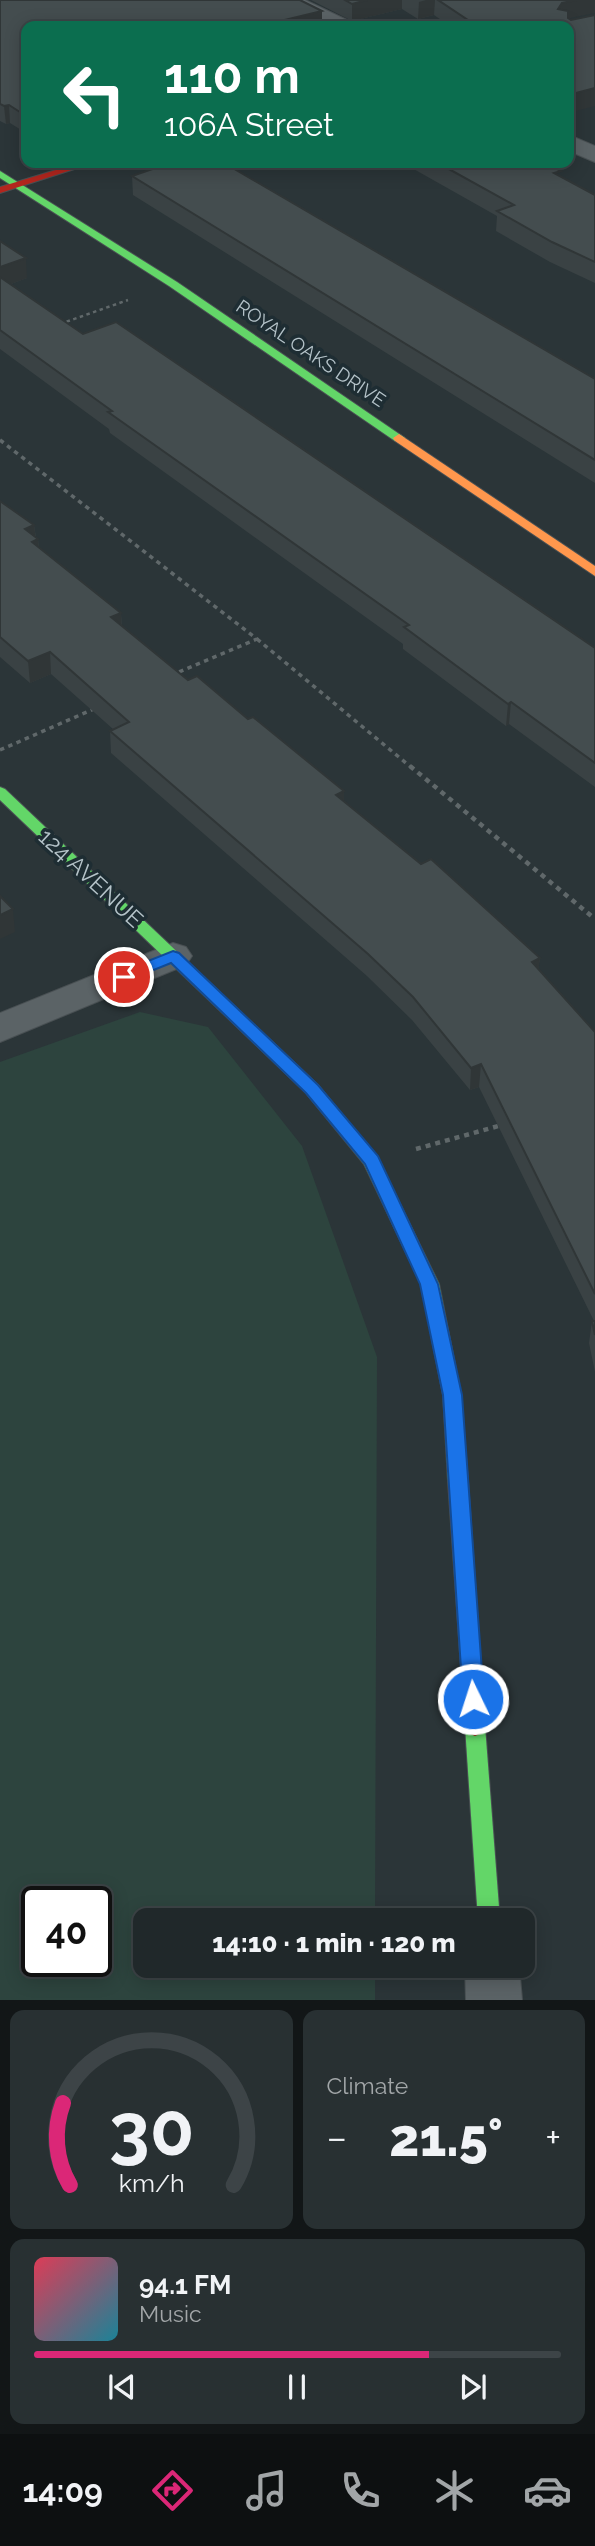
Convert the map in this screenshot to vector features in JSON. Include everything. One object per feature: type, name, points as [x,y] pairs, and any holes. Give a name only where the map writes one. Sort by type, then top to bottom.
[{"type":"street","points":[[288,0],[331,21]]},
{"type":"street","points":[[574,144],[595,155]]},
{"type":"street","points":[[0,190],[72,168]]},
{"type":"street","name":"ROYAL OAKS DRIVE","points":[[0,174],[173,284],[595,572]]},
{"type":"street","name":"124 AVENUE","points":[[0,792],[312,1089],[372,1161],[429,1284],[452,1395],[487,1908]]},
{"type":"street","points":[[0,1028],[173,957]]},
{"type":"street","points":[[493,1978],[494,2000]]},
{"type":"path","points":[[50,328],[173,284]]},
{"type":"path","points":[[0,440],[257,639],[595,919]]},
{"type":"path","points":[[167,677],[257,639]]},
{"type":"path","points":[[0,750],[103,705]]},
{"type":"path","points":[[372,1161],[503,1125]]},
{"type":"green space","points":[[140,1012],[208,1027],[302,1146],[377,1357],[375,1908],[133,1908],[133,1978],[375,1978],[375,2000],[0,2000],[0,1062]]},
{"type":"building","points":[[0,0],[300,0],[322,11],[280,21],[21,21],[21,113],[9,105],[0,104]]},
{"type":"building","points":[[345,0],[367,0],[352,4]]},
{"type":"building","points":[[438,0],[577,0],[562,3],[558,9],[568,11],[568,18],[571,20],[595,15],[595,88],[574,92],[574,21],[470,21]]},
{"type":"building","points":[[155,168],[233,168],[595,379],[595,460],[132,176]]},
{"type":"building","points":[[447,168],[555,168],[561,171],[554,173],[595,195],[595,262],[552,242],[497,211],[514,205]]},
{"type":"building","points":[[0,241],[26,258],[0,267]]},
{"type":"building","points":[[0,277],[83,334],[116,322],[595,648],[595,763],[511,702],[508,704],[404,627],[409,625],[108,412],[112,411],[0,330]]},
{"type":"building","points":[[0,501],[34,525],[25,529],[38,539],[32,542],[121,613],[111,617],[188,680],[197,676],[248,719],[253,717],[344,791],[336,795],[421,864],[431,859],[540,958],[532,962],[595,1032],[595,1294],[481,1064],[471,1068],[413,997],[368,954],[110,731],[129,722],[50,652],[28,661],[0,637]]},
{"type":"building","points":[[0,896],[13,909],[0,915]]},
{"type":"traffic: fast","points":[[0,174],[173,284],[399,438]]},
{"type":"traffic: fast","points":[[0,792],[312,1089],[371,1161],[430,1284],[452,1395],[458,1481]]},
{"type":"traffic: fast","points":[[475,1726],[488,1908]]},
{"type":"traffic: slow","points":[[399,438],[595,572]]},
{"type":"traffic: jam","points":[[2,190],[72,168]]},
{"type":"traffic: jam","points":[[458,1481],[475,1726]]},
{"type":"route","points":[[124,977],[173,957],[312,1089],[372,1161],[429,1284],[452,1395],[473,1699]]}]
